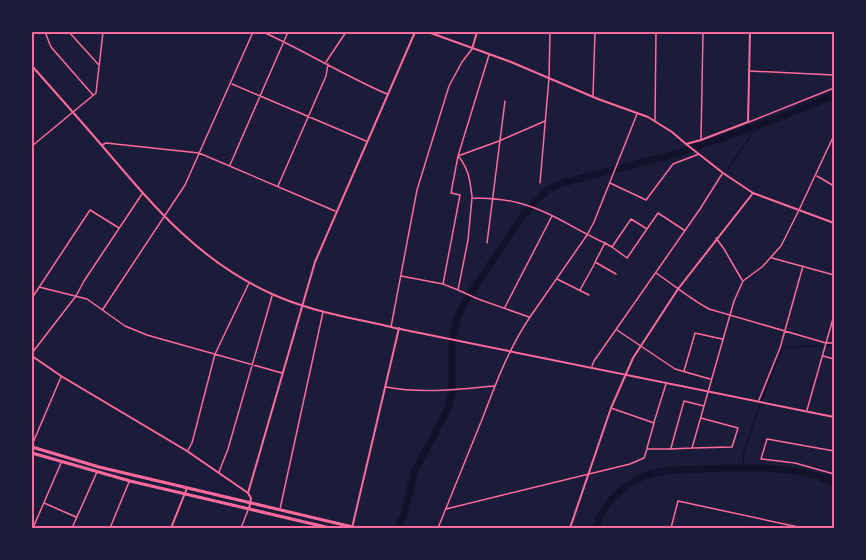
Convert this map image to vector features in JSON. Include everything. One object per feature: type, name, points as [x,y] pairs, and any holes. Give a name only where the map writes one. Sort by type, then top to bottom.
[{"type":"highway","points":[[32,446],[99,467],[354,528]]},
{"type":"highway","points":[[32,453],[130,481],[308,525],[330,528]]},
{"type":"street","points":[[45,32],[51,48],[94,96]]},
{"type":"street","points":[[69,32],[99,65]]},
{"type":"street","points":[[32,146],[96,93],[103,32]]},
{"type":"street","points":[[103,309],[185,185],[253,32]]},
{"type":"street","points":[[263,32],[387,94]]},
{"type":"street","points":[[230,166],[288,32]]},
{"type":"street","points":[[277,187],[326,76],[326,63],[346,32]]},
{"type":"street","points":[[248,493],[315,262],[415,32]]},
{"type":"street","points":[[428,32],[638,113],[655,121],[753,193],[834,223]]},
{"type":"street","points":[[391,327],[417,190],[449,86],[472,49],[477,32]]},
{"type":"street","points":[[540,183],[549,78],[550,32],[595,32],[593,96]]},
{"type":"street","points":[[655,121],[656,32]]},
{"type":"street","points":[[700,140],[703,32]]},
{"type":"street","points":[[748,122],[750,32]]},
{"type":"street","points":[[443,284],[460,195],[451,193],[458,156],[489,55]]},
{"type":"street","points":[[32,66],[163,216],[205,254],[250,283],[273,294],[323,312],[391,327],[834,417]]},
{"type":"street","points":[[749,71],[834,75]]},
{"type":"street","points":[[230,84],[366,141]]},
{"type":"street","points":[[686,144],[834,88]]},
{"type":"street","points":[[487,243],[505,101]]},
{"type":"street","points":[[438,528],[511,351],[530,317],[594,222],[638,113]]},
{"type":"street","points":[[458,156],[545,121]]},
{"type":"street","points":[[692,448],[730,314],[743,281],[762,267],[781,246],[834,135]]},
{"type":"street","points":[[102,146],[106,143],[199,153],[336,212]]},
{"type":"street","points":[[609,182],[646,200],[674,164],[699,154]]},
{"type":"street","points":[[458,156],[465,165],[472,198],[467,252],[458,290]]},
{"type":"street","points":[[592,367],[723,173]]},
{"type":"street","points":[[816,176],[834,186]]},
{"type":"street","points":[[143,193],[76,296],[32,354],[61,376],[187,451],[248,493],[251,498],[250,504],[241,528]]},
{"type":"street","points":[[570,528],[611,408],[640,346],[678,289],[753,193]]},
{"type":"street","points":[[472,198],[518,202],[544,212],[605,243],[627,258],[658,213],[685,231]]},
{"type":"street","points":[[32,298],[90,210],[119,229]]},
{"type":"street","points":[[504,308],[552,216]]},
{"type":"street","points":[[612,247],[631,219],[647,229]]},
{"type":"street","points":[[716,238],[743,281]]},
{"type":"street","points":[[580,291],[605,243]]},
{"type":"street","points":[[771,257],[834,275]]},
{"type":"street","points":[[595,262],[616,274]]},
{"type":"street","points":[[758,401],[780,348],[803,267]]},
{"type":"street","points":[[656,272],[697,303],[709,309],[826,343],[834,343]]},
{"type":"street","points":[[400,276],[443,284],[472,297],[530,317]]},
{"type":"street","points":[[557,279],[589,296]]},
{"type":"street","points":[[187,451],[192,443],[215,354],[250,283]]},
{"type":"street","points":[[39,288],[87,299],[137,332],[282,373]]},
{"type":"street","points":[[219,473],[273,294]]},
{"type":"street","points":[[280,510],[323,312]]},
{"type":"street","points":[[807,411],[834,315]]},
{"type":"street","points":[[354,528],[399,328]]},
{"type":"street","points":[[616,330],[675,369],[711,380]]},
{"type":"street","points":[[684,372],[695,333],[723,340]]},
{"type":"street","points":[[823,356],[834,359]]},
{"type":"street","points":[[32,446],[61,376]]},
{"type":"street","points":[[446,510],[630,464],[644,458],[666,382]]},
{"type":"street","points":[[386,387],[408,391],[495,386]]},
{"type":"street","points":[[670,449],[684,401],[704,406]]},
{"type":"street","points":[[611,408],[654,423]]},
{"type":"street","points":[[647,449],[732,447],[738,428],[701,418]]},
{"type":"street","points":[[834,450],[767,440],[761,459],[795,464],[834,474]]},
{"type":"street","points":[[33,528],[61,463]]},
{"type":"street","points":[[72,528],[97,472]]},
{"type":"street","points":[[110,528],[130,481]]},
{"type":"street","points":[[171,528],[187,488]]},
{"type":"street","points":[[671,528],[678,501],[802,528]]},
{"type":"street","points":[[44,503],[76,518]]},
{"type":"street","points":[[781,528],[782,524]]},
{"type":"waterway","points":[[398,528],[404,514],[414,473],[447,410],[452,393],[452,345],[458,316],[466,300],[522,217],[537,200],[549,189],[563,183],[678,153],[779,118],[834,95]]},
{"type":"waterway","points":[[728,169],[758,125]]},
{"type":"waterway","points":[[744,467],[743,455],[783,347],[834,345]]},
{"type":"waterway","points":[[596,528],[606,506],[622,489],[644,476],[660,472],[720,468],[770,468],[819,476],[834,482]]}]
